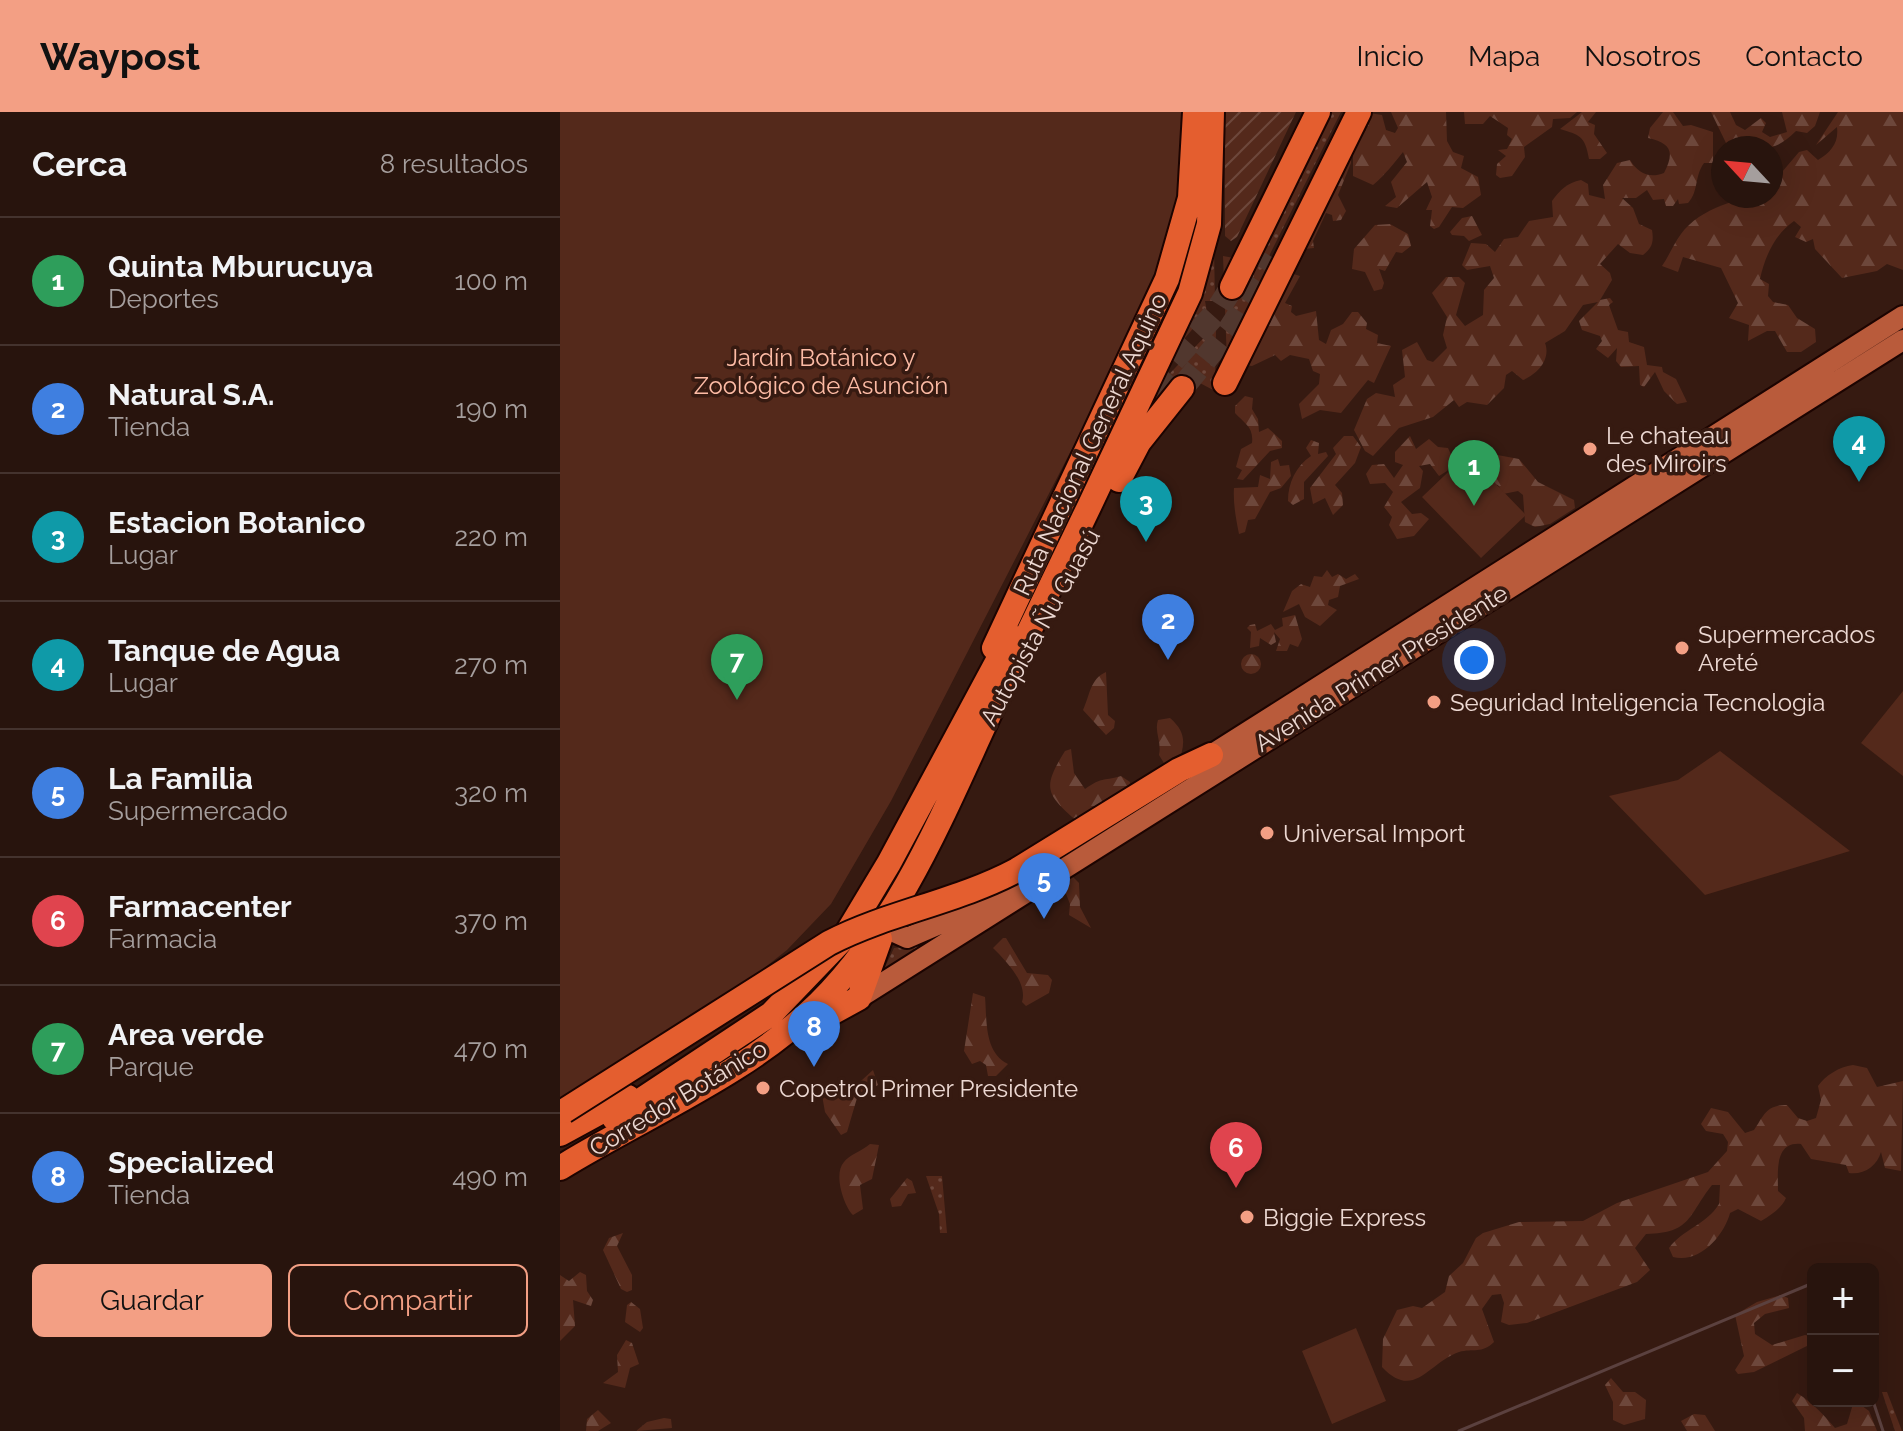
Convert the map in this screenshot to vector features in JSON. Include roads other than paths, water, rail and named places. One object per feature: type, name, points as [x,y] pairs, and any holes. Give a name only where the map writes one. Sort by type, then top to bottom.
[{"type":"highway","name":"Ruta Nacional General Aquino","points":[[941,763],[1167,279],[1190,198],[1195,112]]},
{"type":"highway","name":"Ruta Nacional General Aquino","points":[[975,746],[1190,293],[1209,224],[1212,112]]},
{"type":"highway","points":[[1232,287],[1318,112]]},
{"type":"highway","points":[[1275,259],[1349,112]]},
{"type":"highway","points":[[1225,383],[1359,112]]},
{"type":"highway","name":"Autopista Ñu Guasú","points":[[975,746],[1060,597],[1128,461],[1182,388]]},
{"type":"highway","name":"Autopista Ñu Guasú","points":[[941,763],[1013,631],[1103,447]]},
{"type":"highway","name":"Corredor Botánico","points":[[560,1152],[620,1115],[739,1052],[821,1001],[882,927],[975,746]]},
{"type":"highway","points":[[561,1119],[805,956],[874,922],[994,882],[1179,770],[1211,755]]},
{"type":"highway","name":"Corredor Botánico","points":[[560,1168],[708,1083],[792,996],[844,938],[889,863],[941,763]]},
{"type":"highway","points":[[561,1119],[739,1052],[859,998],[878,950],[882,927]]},
{"type":"highway","points":[[560,1183],[708,1083]]},
{"type":"main road","name":"Avenida Primer Presidente","points":[[859,998],[1814,384],[1903,316]]},
{"type":"main road","name":"Avenida Primer Presidente","points":[[897,900],[894,926],[898,936],[907,938],[933,928],[984,900],[1211,755],[1814,384],[1903,340]]},
{"type":"waterway","points":[[1459,1431],[1807,1286]]},
{"type":"waterway","points":[[1875,1407],[1883,1431]]},
{"type":"tunnel","points":[[1182,388],[1230,329],[1275,259]]},
{"type":"tunnel","points":[[1149,387],[1215,314],[1232,287]]},
{"type":"tunnel","points":[[1103,447],[1125,415]]},
{"type":"place","name":"Le chateau des Miroirs","points":[[1590,449]]},
{"type":"place","name":"Tanque de Agua","points":[[1859,482]]},
{"type":"place","name":"Quinta Mburucuya","points":[[1474,506]]},
{"type":"place","name":"Estacion Botanico","points":[[1146,542]]},
{"type":"place","name":"Supermercados Areté","points":[[1682,648]]},
{"type":"place","name":"Natural S.A.","points":[[1168,660]]},
{"type":"place","name":"Area verde","points":[[737,700]]},
{"type":"place","name":"Seguridad Inteligencia Tecnologia","points":[[1434,702]]},
{"type":"place","name":"Universal Import","points":[[1267,833]]},
{"type":"place","name":"La Familia","points":[[1044,919]]},
{"type":"place","name":"Specialized","points":[[814,1067]]},
{"type":"place","name":"Copetrol Primer Presidente","points":[[763,1088]]},
{"type":"place","name":"Farmacenter","points":[[1236,1188]]},
{"type":"place","name":"Biggie Express","points":[[1247,1217]]},
{"type":"park label","name":"Jardín Botánico y Zoológico de Asunción","points":[[821,371]]}]
